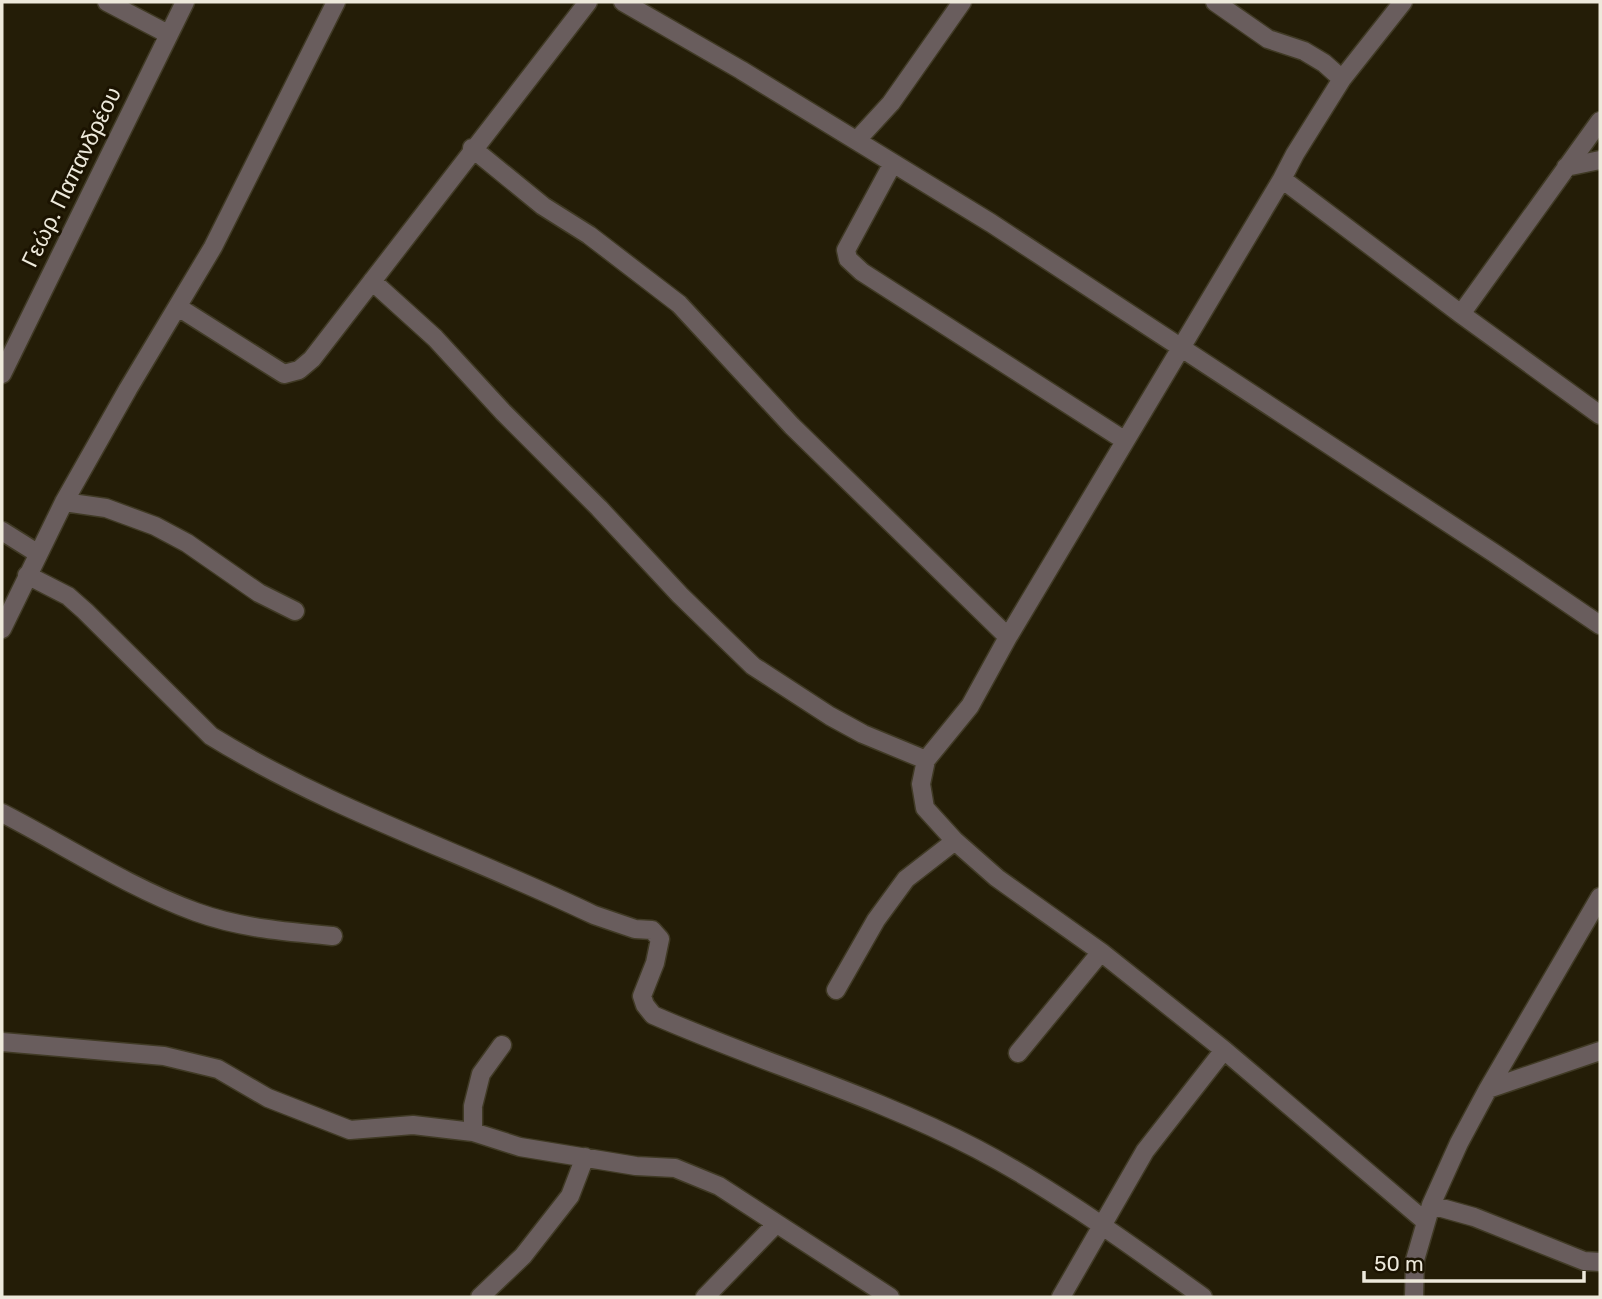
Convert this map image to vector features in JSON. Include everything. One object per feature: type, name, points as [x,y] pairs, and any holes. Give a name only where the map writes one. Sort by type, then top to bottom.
[{"type":"street","points":[[107,2],[168,34]]},
{"type":"street","name":"Γεώρ. Παπανδρέου","points":[[2,374],[185,2]]},
{"type":"street","points":[[2,629],[64,502],[239,197],[336,2]]},
{"type":"street","points":[[178,307],[284,374],[299,370],[312,359],[472,148],[588,2]]},
{"type":"street","points":[[622,2],[857,140],[991,223],[1600,625]]},
{"type":"street","points":[[857,140],[891,103],[962,2]]},
{"type":"street","points":[[1215,2],[1268,39],[1304,51],[1324,63],[1342,79]]},
{"type":"street","points":[[1403,2],[1342,79],[1294,154],[1282,179],[1124,440],[970,706],[926,760],[920,784],[925,808],[955,841],[996,878],[1101,952],[1224,1050],[1426,1222]]},
{"type":"street","points":[[1461,314],[1600,121]]},
{"type":"street","points":[[472,148],[543,206],[589,235],[680,304],[836,471],[1008,637]]},
{"type":"street","points":[[1566,167],[1600,160]]},
{"type":"street","points":[[893,163],[846,250],[848,259],[862,272],[1124,440]]},
{"type":"street","points":[[1282,179],[1600,415]]},
{"type":"street","points":[[372,281],[435,338],[680,595],[753,666],[863,734],[926,760]]},
{"type":"street","points":[[64,502],[106,508],[155,526],[187,543],[259,593],[295,611]]},
{"type":"street","points":[[2,531],[37,554]]},
{"type":"street","points":[[27,575],[68,596],[211,736],[237,752],[349,807],[594,915],[635,929],[652,930],[660,939],[655,963],[642,996],[653,1015],[843,1089],[976,1149],[1102,1225],[1203,1297]]},
{"type":"street","points":[[2,813],[129,882],[198,913],[270,930],[333,936]]},
{"type":"street","points":[[836,990],[876,920],[906,879],[955,841]]},
{"type":"street","points":[[1414,1297],[1415,1259],[1431,1205],[1459,1143],[1488,1088],[1600,897]]},
{"type":"street","points":[[1018,1053],[1101,952]]},
{"type":"street","points":[[2,1042],[164,1056],[218,1069],[268,1098],[350,1130],[413,1125],[473,1132],[520,1147],[636,1166],[675,1168],[719,1186],[890,1297]]},
{"type":"street","points":[[473,1132],[473,1106],[481,1074],[502,1045]]},
{"type":"street","points":[[1061,1297],[1145,1151],[1224,1050]]},
{"type":"street","points":[[1488,1088],[1600,1051]]},
{"type":"street","points":[[480,1297],[523,1256],[570,1195],[585,1157]]},
{"type":"street","points":[[1431,1205],[1474,1217],[1584,1261],[1600,1262]]},
{"type":"street","points":[[705,1297],[776,1224]]}]
